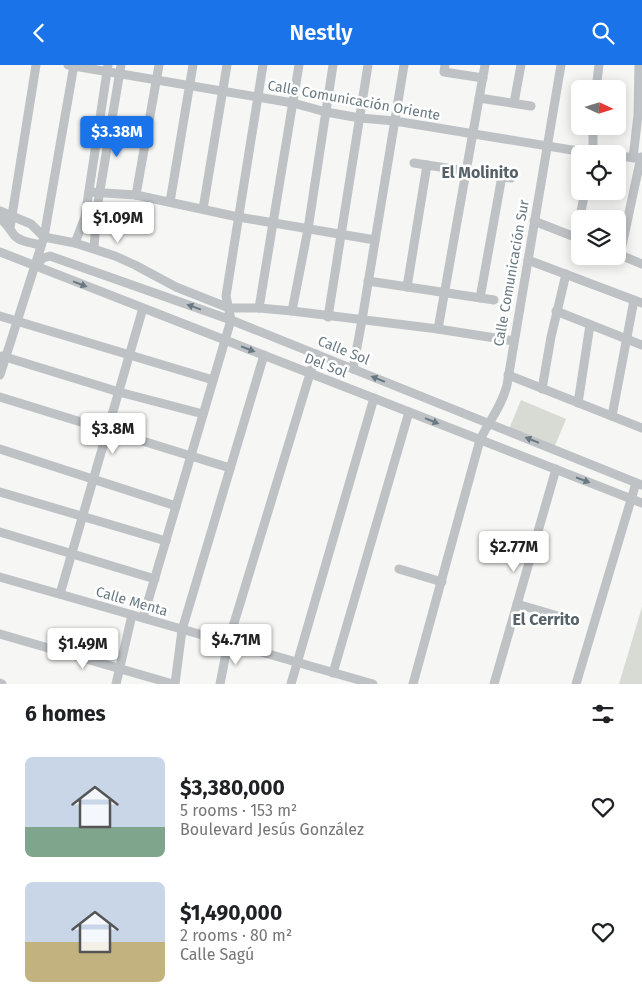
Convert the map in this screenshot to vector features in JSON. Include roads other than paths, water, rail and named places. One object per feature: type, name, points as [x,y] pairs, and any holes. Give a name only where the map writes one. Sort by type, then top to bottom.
[{"type":"street","points":[[10,228],[36,65]]},
{"type":"street","points":[[0,375],[3,357],[43,241],[72,65]]},
{"type":"street","name":"Calle Comunicación Oriente","points":[[72,65],[120,70],[157,81],[293,103],[326,112],[360,118],[395,121],[571,150]]},
{"type":"street","points":[[136,195],[159,65]]},
{"type":"street","points":[[170,202],[193,65]]},
{"type":"street","points":[[202,209],[227,65]]},
{"type":"street","points":[[144,618],[230,320],[226,296],[263,65]]},
{"type":"street","points":[[260,308],[299,65]]},
{"type":"street","points":[[292,311],[308,229],[332,65]]},
{"type":"street","points":[[328,317],[368,65]]},
{"type":"street","points":[[352,369],[362,320],[404,65]]},
{"type":"street","points":[[445,65],[444,72],[483,78]]},
{"type":"street","points":[[438,329],[485,65]]},
{"type":"street","points":[[514,103],[521,65]]},
{"type":"street","name":"Calle Comunicación Sur","points":[[413,684],[480,440],[500,405],[507,385],[561,65]]},
{"type":"street","points":[[597,80],[599,65]]},
{"type":"street","points":[[626,219],[638,157],[639,65]]},
{"type":"street","points":[[75,243],[86,217],[108,69]]},
{"type":"street","points":[[94,248],[96,208],[120,70]]},
{"type":"street","points":[[479,98],[531,106]]},
{"type":"street","points":[[414,163],[506,177],[480,298]]},
{"type":"street","points":[[407,287],[427,165]]},
{"type":"street","points":[[89,192],[136,195],[238,217],[375,240]]},
{"type":"street","points":[[86,217],[96,208]]},
{"type":"street","points":[[0,211],[31,224],[43,241]]},
{"type":"street","points":[[0,218],[10,228],[14,236],[22,241],[75,243],[94,248],[136,265],[176,287],[229,308],[292,311],[328,317],[438,329],[514,341]]},
{"type":"street","points":[[534,221],[571,236]]},
{"type":"street","name":"Del Sol","points":[[0,252],[642,503]]},
{"type":"street","name":"Calle Sol","points":[[35,266],[44,258],[50,256],[230,320],[639,484]]},
{"type":"street","points":[[626,258],[642,264]]},
{"type":"street","points":[[528,260],[638,301],[626,339],[612,416]]},
{"type":"street","points":[[542,389],[556,311],[566,274]]},
{"type":"street","points":[[368,281],[494,300]]},
{"type":"street","points":[[60,595],[143,308]]},
{"type":"street","points":[[556,311],[642,345]]},
{"type":"street","points":[[0,316],[213,380]]},
{"type":"street","points":[[578,403],[590,325]]},
{"type":"street","points":[[220,684],[228,643],[316,354]]},
{"type":"street","points":[[0,634],[174,684],[182,629],[264,355]]},
{"type":"street","points":[[3,357],[119,392],[203,414]]},
{"type":"street","points":[[508,375],[642,428]]},
{"type":"street","points":[[0,397],[230,468]]},
{"type":"street","points":[[292,684],[374,398]]},
{"type":"street","points":[[333,673],[409,412]]},
{"type":"street","points":[[0,449],[176,506]]},
{"type":"street","points":[[494,684],[556,469]]},
{"type":"street","points":[[576,684],[632,499],[639,484]]},
{"type":"street","points":[[0,491],[166,541]]},
{"type":"street","points":[[0,532],[155,579]]},
{"type":"street","points":[[399,569],[442,582]]},
{"type":"street","name":"Calle Menta","points":[[0,577],[373,684]]},
{"type":"street","points":[[517,604],[568,619]]},
{"type":"street","points":[[116,684],[132,615]]},
{"type":"district","name":"El Molinito","points":[[480,172]]},
{"type":"district","name":"El Cerrito","points":[[546,619]]}]
